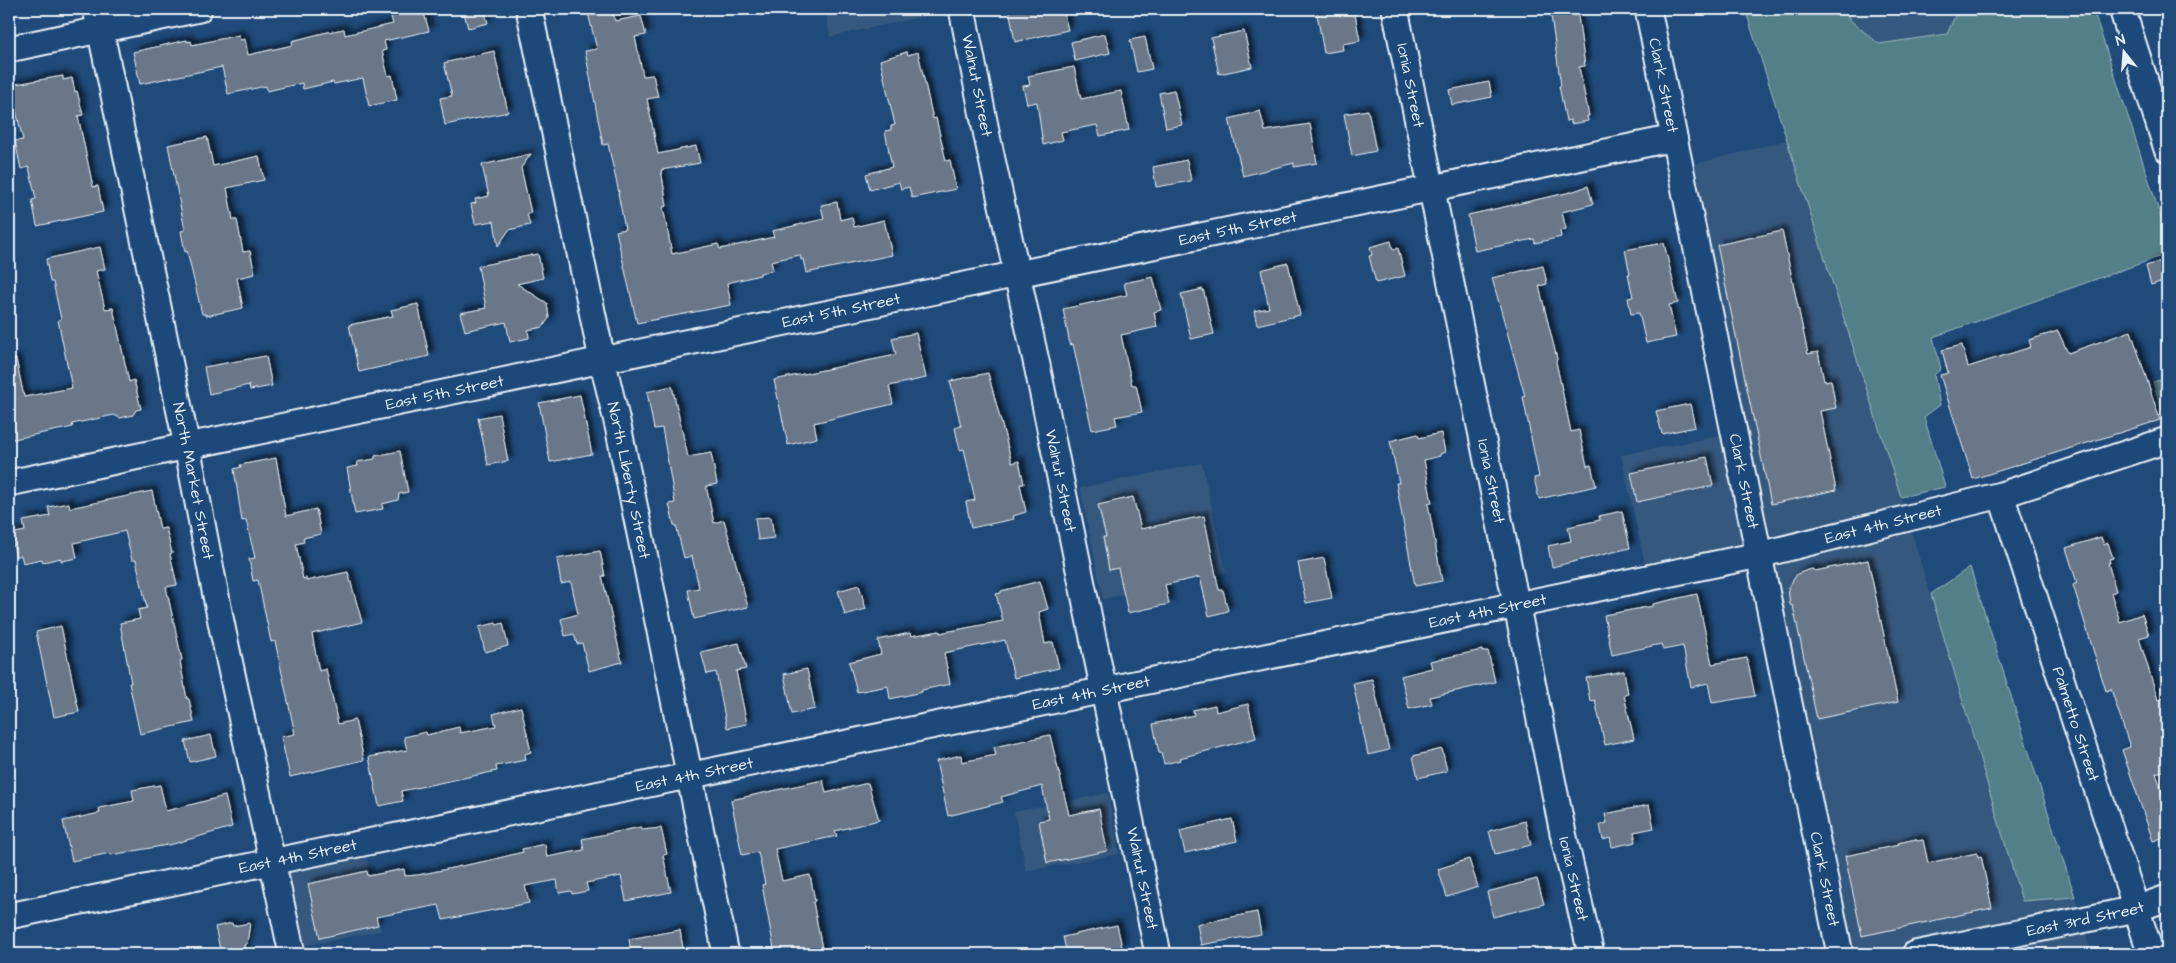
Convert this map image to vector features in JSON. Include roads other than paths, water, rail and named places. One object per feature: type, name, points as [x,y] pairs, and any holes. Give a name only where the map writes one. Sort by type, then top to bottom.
[{"type":"street","points":[[9,49],[98,19],[200,9]]},
{"type":"street","name":"North Liberty Street","points":[[529,9],[602,359],[618,426],[726,954]]},
{"type":"street","name":"Walnut Street","points":[[962,9],[1158,954]]},
{"type":"street","name":"Ionia Street","points":[[1395,9],[1458,321],[1518,603],[1563,833],[1591,954]]},
{"type":"street","name":"Clark Street","points":[[1648,9],[1840,954]]},
{"type":"street","points":[[2122,9],[2167,150]]},
{"type":"street","name":"North Market Street","points":[[98,19],[187,446],[222,627],[292,954]]},
{"type":"street","name":"East 5th Street","points":[[9,483],[1674,138]]},
{"type":"street","name":"East 4th Street","points":[[9,916],[1518,603],[1758,555],[2001,494],[2167,440]]},
{"type":"street","name":"Palmetto Street","points":[[2001,494],[2151,954]]},
{"type":"street","name":"East 3rd Street","points":[[1915,954],[2136,909],[2167,898]]}]
